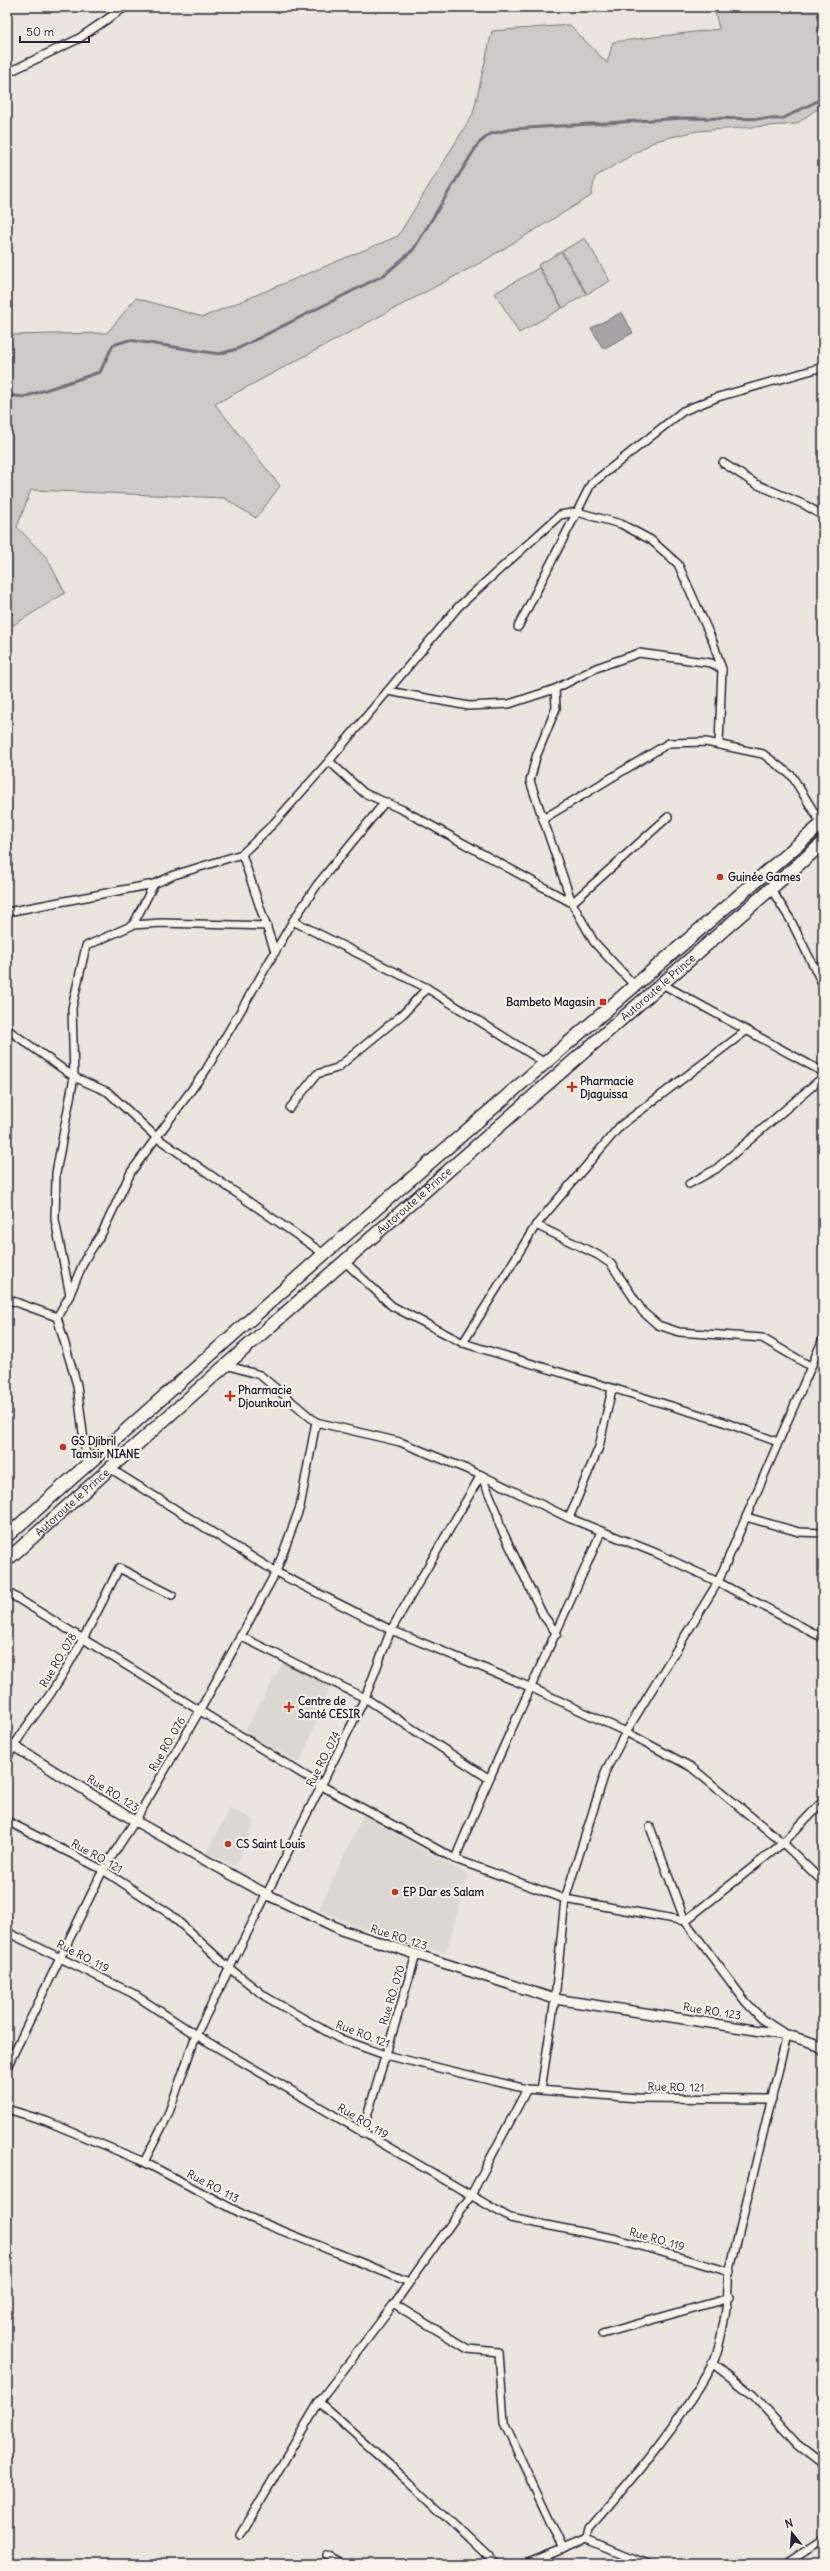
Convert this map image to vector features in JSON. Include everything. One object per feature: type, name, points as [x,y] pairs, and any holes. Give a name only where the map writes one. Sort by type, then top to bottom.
[{"type":"main road","name":"Autoroute le Prince","points":[[7,1536],[324,1254],[822,824]]},
{"type":"main road","name":"Autoroute le Prince","points":[[7,1560],[344,1261],[823,842]]},
{"type":"street","points":[[7,74],[78,39],[125,7]]},
{"type":"street","points":[[518,627],[591,484],[683,411],[718,397],[823,367]]},
{"type":"street","points":[[723,463],[756,484],[804,505],[823,516]]},
{"type":"street","points":[[7,912],[154,884],[174,875],[242,854],[274,823],[329,761],[458,607],[560,516],[577,512],[621,524],[651,540],[678,564],[710,635],[722,669],[719,744]]},
{"type":"street","points":[[388,690],[469,706],[509,704],[555,689],[596,668],[639,653],[711,663],[722,669]]},
{"type":"street","points":[[555,689],[556,708],[536,757],[530,781],[572,902],[594,942],[634,985]]},
{"type":"street","points":[[543,819],[669,743],[706,742],[764,754],[792,776],[822,824]]},
{"type":"street","points":[[329,761],[364,793],[385,802],[572,902]]},
{"type":"street","points":[[87,1465],[77,1386],[57,1318],[70,1294],[85,1259],[102,1233],[131,1172],[206,1070],[293,921],[345,847],[385,802]]},
{"type":"street","points":[[572,902],[668,817]]},
{"type":"street","points":[[242,854],[275,952]]},
{"type":"street","points":[[133,925],[154,884]]},
{"type":"street","points":[[771,889],[790,919],[823,986]]},
{"type":"street","points":[[293,921],[427,988],[545,1063]]},
{"type":"street","points":[[70,1294],[55,1220],[56,1173],[74,1077],[72,1008],[86,946],[133,925],[161,924],[267,926]]},
{"type":"street","points":[[815,970],[823,963]]},
{"type":"street","points":[[662,984],[823,1072]]},
{"type":"street","points":[[290,1108],[317,1074],[337,1068],[404,1013],[427,988]]},
{"type":"street","points":[[7,1029],[74,1077],[108,1092],[156,1137],[324,1254]]},
{"type":"street","points":[[463,1343],[536,1225],[620,1126],[746,1031]]},
{"type":"street","points":[[689,1184],[716,1169],[823,1078]]},
{"type":"street","points":[[536,1225],[611,1264],[643,1312],[658,1325],[679,1332],[762,1338],[810,1366]]},
{"type":"street","points":[[344,1261],[392,1306],[463,1343],[722,1421],[778,1442]]},
{"type":"street","points":[[7,1299],[57,1318]]},
{"type":"street","points":[[541,2090],[555,1999],[565,1899],[606,1770],[626,1732],[718,1582],[823,1338]]},
{"type":"street","points":[[226,1365],[260,1375],[303,1408],[316,1422],[400,1442],[481,1476],[569,1518],[656,1553],[718,1582],[823,1638]]},
{"type":"street","points":[[569,1518],[599,1446],[612,1389]]},
{"type":"street","name":"Rue RO. 076","points":[[7,2067],[103,1870],[135,1821],[199,1712],[276,1572],[300,1507],[316,1422]]},
{"type":"street","points":[[111,1469],[276,1572],[391,1630],[532,1688],[626,1732],[691,1767],[783,1843],[823,1882]]},
{"type":"street","points":[[481,1476],[497,1512],[500,1526],[543,1615],[557,1634]]},
{"type":"street","name":"Rue RO. 074","points":[[144,2162],[168,2115],[196,2035],[365,1698],[391,1630],[481,1476]]},
{"type":"street","points":[[746,1517],[799,1532],[823,1533]]},
{"type":"street","points":[[454,1859],[488,1778],[532,1688],[602,1532]]},
{"type":"street","name":"Rue RO. 078","points":[[7,1759],[10,1744],[50,1694],[83,1640],[119,1568],[172,1595]]},
{"type":"street","points":[[7,1592],[199,1712],[322,1786],[454,1859],[565,1899],[685,1922],[783,1843],[823,1801]]},
{"type":"street","points":[[240,1636],[365,1698],[488,1778]]},
{"type":"street","name":"Rue RO. 123","points":[[10,1744],[135,1821],[266,1894],[344,1931],[555,1999],[787,2035],[813,2043],[823,2050]]},
{"type":"street","name":"Rue RO. 121","points":[[7,1821],[103,1870],[170,1914],[229,1968],[266,1997],[338,2038],[385,2055],[527,2089],[637,2098],[772,2099]]},
{"type":"street","points":[[587,2539],[590,2528],[660,2446],[712,2363],[729,2298],[730,2272],[787,2035],[762,2019],[745,2001],[685,1922],[650,1827]]},
{"type":"street","name":"Rue RO. 119","points":[[7,1932],[60,1956],[132,1993],[196,2035],[470,2197],[510,2218],[617,2239],[730,2272]]},
{"type":"street","name":"Rue RO. 070","points":[[362,2133],[416,1955]]},
{"type":"street","points":[[240,2535],[319,2402],[394,2304],[470,2197],[527,2089]]},
{"type":"street","name":"Rue RO. 113","points":[[7,2109],[46,2122],[144,2162],[248,2217],[409,2282]]},
{"type":"street","points":[[602,2334],[729,2298]]},
{"type":"street","points":[[394,2304],[468,2349],[499,2352],[504,2423],[563,2549]]},
{"type":"street","points":[[712,2363],[753,2395],[797,2444],[823,2464]]},
{"type":"street","points":[[319,2402],[409,2482],[495,2564]]},
{"type":"street","points":[[526,2564],[587,2539],[647,2564]]},
{"type":"street","points":[[786,2564],[823,2539]]},
{"type":"street","points":[[328,2556],[343,2564]]},
{"type":"shaded area","points":[[714,7],[823,7],[823,105],[796,124],[697,131],[655,141],[595,177],[591,196],[480,263],[215,404],[280,486],[256,518],[224,498],[31,490],[17,527],[47,558],[65,593],[7,629],[7,335],[107,333],[136,298],[203,317],[398,236],[473,114],[492,31],[570,25],[607,63],[613,42],[719,29]]},
{"type":"shaded area","points":[[585,238],[610,281],[587,294],[562,251]]},
{"type":"shaded area","points":[[561,252],[586,294],[563,308],[538,265]]},
{"type":"shaded area","points":[[539,268],[562,308],[519,333],[495,293]]},
{"type":"shaded area","points":[[622,312],[633,333],[603,349],[591,328]]},
{"type":"shaded area","name":"Centre de Santé CESIR","points":[[284,1661],[330,1685],[300,1763],[246,1733],[245,1730]]},
{"type":"shaded area","name":"CS Saint Louis","points":[[230,1808],[255,1821],[236,1866],[206,1853]]},
{"type":"shaded area","name":"EP Dar es Salam","points":[[363,1815],[468,1875],[446,1953],[350,1924],[319,1909]]},
{"type":"waterway","points":[[7,395],[24,397],[100,372],[113,345],[129,340],[219,354],[237,349],[384,275],[413,250],[478,144],[490,134],[512,129],[684,118],[782,119],[823,98]]},
{"type":"place","name":"Guinée Games","points":[[720,877]]},
{"type":"place","name":"Bambeto Magasin","points":[[603,1002]]},
{"type":"place","name":"Pharmacie Djaguissa","points":[[572,1087]]},
{"type":"place","name":"Pharmacie Djounkoun","points":[[230,1396]]},
{"type":"place","name":"GS Djibril Tamsir NIANE","points":[[63,1447]]},
{"type":"place","name":"Centre de Santé CESIR","points":[[289,1707]]},
{"type":"place","name":"CS Saint Louis","points":[[228,1844]]},
{"type":"place","name":"EP Dar es Salam","points":[[395,1892]]}]
